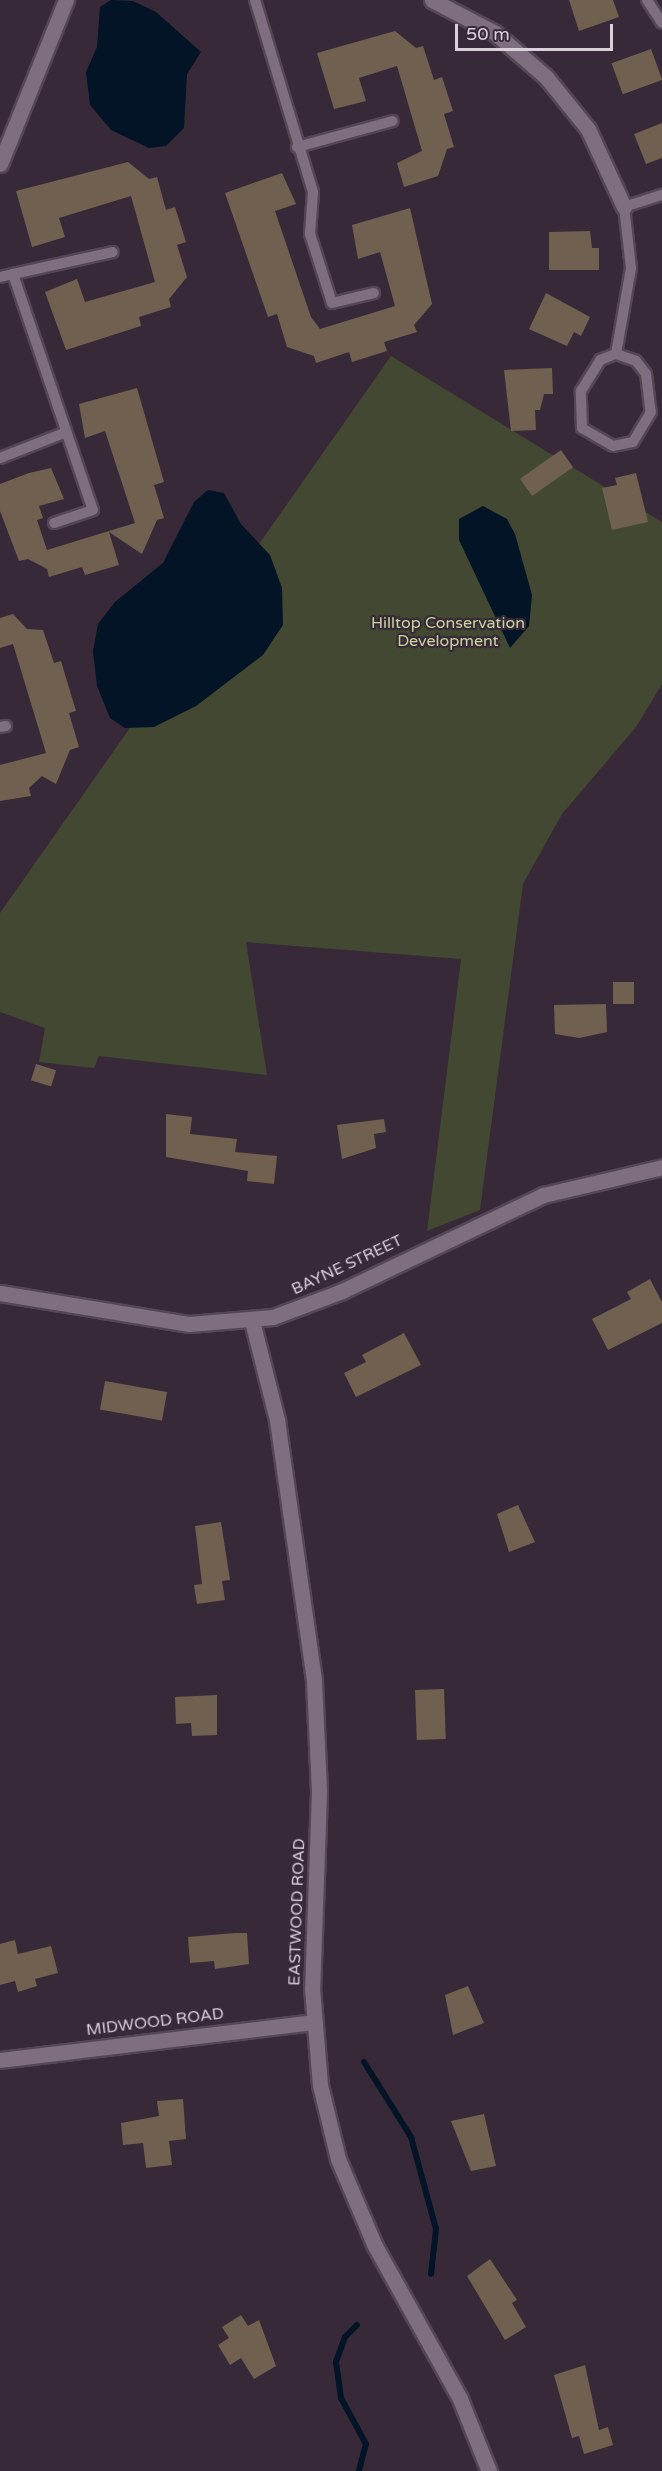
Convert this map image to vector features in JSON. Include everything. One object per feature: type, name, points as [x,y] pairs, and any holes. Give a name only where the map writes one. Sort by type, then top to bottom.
[{"type":"street","points":[[0,165],[66,0]]},
{"type":"street","points":[[432,0],[495,33],[546,77],[588,129],[624,207]]},
{"type":"street","name":"BAYNE STREET","points":[[0,1293],[157,1321],[252,1321],[319,1301],[543,1195],[662,1167]]},
{"type":"street","name":"EASTWOOD ROAD","points":[[252,1321],[276,1420],[314,1681],[319,1792],[314,2022],[320,2085],[338,2158],[375,2246],[460,2399],[489,2471]]},
{"type":"street","name":"MIDWOOD ROAD","points":[[0,2060],[314,2022]]},
{"type":"lane","points":[[255,0],[312,192],[310,234],[332,303],[374,292]]},
{"type":"lane","points":[[647,0],[662,23]]},
{"type":"lane","points":[[297,147],[393,121]]},
{"type":"lane","points":[[616,354],[631,268],[624,207],[662,195]]},
{"type":"lane","points":[[0,277],[113,252]]},
{"type":"lane","points":[[13,274],[64,433],[93,510],[54,523]]},
{"type":"lane","points":[[616,354],[636,361],[646,374],[651,412],[633,442],[613,446],[582,428],[578,411],[587,375],[600,360],[616,354]]},
{"type":"lane","points":[[0,458],[64,433]]},
{"type":"green space","name":"Hilltop Conservation Development","points":[[391,356],[662,522],[662,684],[636,727],[562,814],[523,884],[480,1210],[427,1231],[461,959],[246,942],[267,1075],[99,1056],[94,1068],[39,1062],[45,1028],[0,1012],[0,913]]},
{"type":"water","points":[[111,0],[133,1],[156,12],[201,52],[187,74],[184,128],[166,146],[149,148],[111,130],[90,105],[86,72],[97,47],[100,7]]},
{"type":"water","points":[[208,490],[224,493],[241,524],[270,555],[282,588],[283,625],[263,655],[196,706],[154,727],[125,728],[110,718],[97,686],[93,651],[98,624],[115,602],[163,563],[194,502]]},
{"type":"water","points":[[483,506],[507,519],[515,534],[532,595],[529,626],[510,648],[459,540],[459,519]]},
{"type":"building","points":[[569,0],[613,0],[619,17],[579,31]]},
{"type":"building","points":[[395,31],[416,48],[423,46],[434,80],[442,77],[453,111],[444,114],[454,147],[447,149],[438,176],[404,187],[397,163],[422,151],[397,66],[359,78],[366,101],[334,109],[317,53]]},
{"type":"building","points":[[651,49],[662,80],[623,94],[612,63]]},
{"type":"building","points":[[662,123],[662,158],[646,164],[634,134]]},
{"type":"building","points":[[128,162],[149,179],[157,177],[166,210],[175,207],[186,242],[177,245],[187,277],[169,299],[171,307],[139,317],[141,326],[66,350],[45,292],[77,279],[85,302],[155,282],[131,196],[59,218],[65,237],[32,247],[16,191]]},
{"type":"building","points":[[282,173],[296,204],[275,211],[311,317],[320,329],[395,306],[380,252],[358,259],[352,225],[410,208],[432,304],[414,325],[417,332],[384,342],[387,351],[352,362],[349,352],[316,363],[314,356],[287,347],[277,314],[268,317],[225,193]]},
{"type":"building","points":[[590,231],[592,248],[599,248],[599,270],[549,270],[549,232]]},
{"type":"building","points":[[546,293],[590,317],[581,336],[574,332],[567,346],[529,329]]},
{"type":"building","points":[[552,368],[553,394],[544,394],[540,410],[535,410],[536,430],[511,431],[504,370]]},
{"type":"building","points":[[137,388],[164,482],[154,485],[164,518],[157,520],[142,554],[109,532],[119,565],[85,575],[82,567],[49,577],[47,569],[28,559],[19,561],[0,511],[0,484],[29,473],[51,468],[64,499],[39,506],[43,518],[37,520],[47,550],[135,523],[105,431],[85,438],[79,404]]},
{"type":"building","points":[[561,450],[573,467],[532,496],[520,479]]},
{"type":"building","points":[[636,473],[648,522],[612,530],[602,488],[617,485],[615,478]]},
{"type":"building","points":[[13,614],[27,629],[43,630],[54,663],[61,661],[76,711],[69,713],[79,747],[70,750],[56,784],[42,776],[29,788],[31,796],[0,801],[0,765],[46,753],[13,644],[0,648],[0,618]]},
{"type":"building","points":[[613,982],[634,982],[634,1004],[613,1004]]},
{"type":"building","points":[[606,1004],[607,1032],[579,1038],[555,1034],[554,1005]]},
{"type":"building","points":[[36,1064],[56,1070],[51,1086],[31,1080]]},
{"type":"building","points":[[166,1114],[192,1117],[190,1134],[237,1139],[235,1152],[277,1156],[274,1184],[247,1181],[248,1171],[166,1157]]},
{"type":"building","points":[[384,1119],[386,1132],[374,1134],[376,1148],[342,1159],[337,1125]]},
{"type":"building","points":[[650,1279],[662,1302],[662,1323],[608,1350],[592,1319],[631,1299],[627,1292]]},
{"type":"building","points":[[404,1333],[421,1365],[356,1397],[344,1373],[366,1362],[362,1355]]},
{"type":"building","points":[[105,1381],[167,1392],[162,1420],[100,1410]]},
{"type":"building","points":[[518,1505],[535,1542],[509,1552],[497,1514]]},
{"type":"building","points":[[221,1522],[230,1580],[222,1581],[225,1600],[197,1604],[194,1585],[202,1584],[195,1526]]},
{"type":"building","points":[[444,1689],[446,1739],[417,1740],[415,1690]]},
{"type":"building","points":[[217,1695],[217,1735],[192,1736],[191,1723],[176,1724],[175,1697]]},
{"type":"building","points":[[247,1933],[249,1964],[215,1969],[214,1961],[190,1963],[188,1937]]},
{"type":"building","points":[[15,1940],[18,1954],[51,1946],[58,1973],[35,1979],[37,1986],[18,1992],[15,1981],[0,1985],[0,1944]]},
{"type":"building","points":[[468,1986],[484,2023],[453,2035],[445,1995]]},
{"type":"building","points":[[183,2099],[186,2139],[169,2141],[172,2165],[146,2168],[143,2143],[123,2145],[121,2123],[159,2116],[157,2101]]},
{"type":"building","points":[[484,2114],[496,2166],[471,2171],[451,2121]]},
{"type":"building","points":[[490,2259],[517,2300],[512,2303],[526,2327],[505,2340],[467,2276]]},
{"type":"building","points":[[241,2315],[248,2326],[259,2320],[276,2366],[254,2379],[241,2358],[230,2365],[218,2345],[229,2338],[222,2327]]},
{"type":"building","points":[[585,2365],[599,2430],[608,2427],[613,2445],[584,2454],[579,2436],[572,2438],[554,2375]]},
{"type":"waterway","points":[[364,2062],[411,2137],[436,2229],[431,2274]]},
{"type":"waterway","points":[[357,2325],[345,2337],[336,2362],[341,2398],[366,2444],[359,2471]]}]
